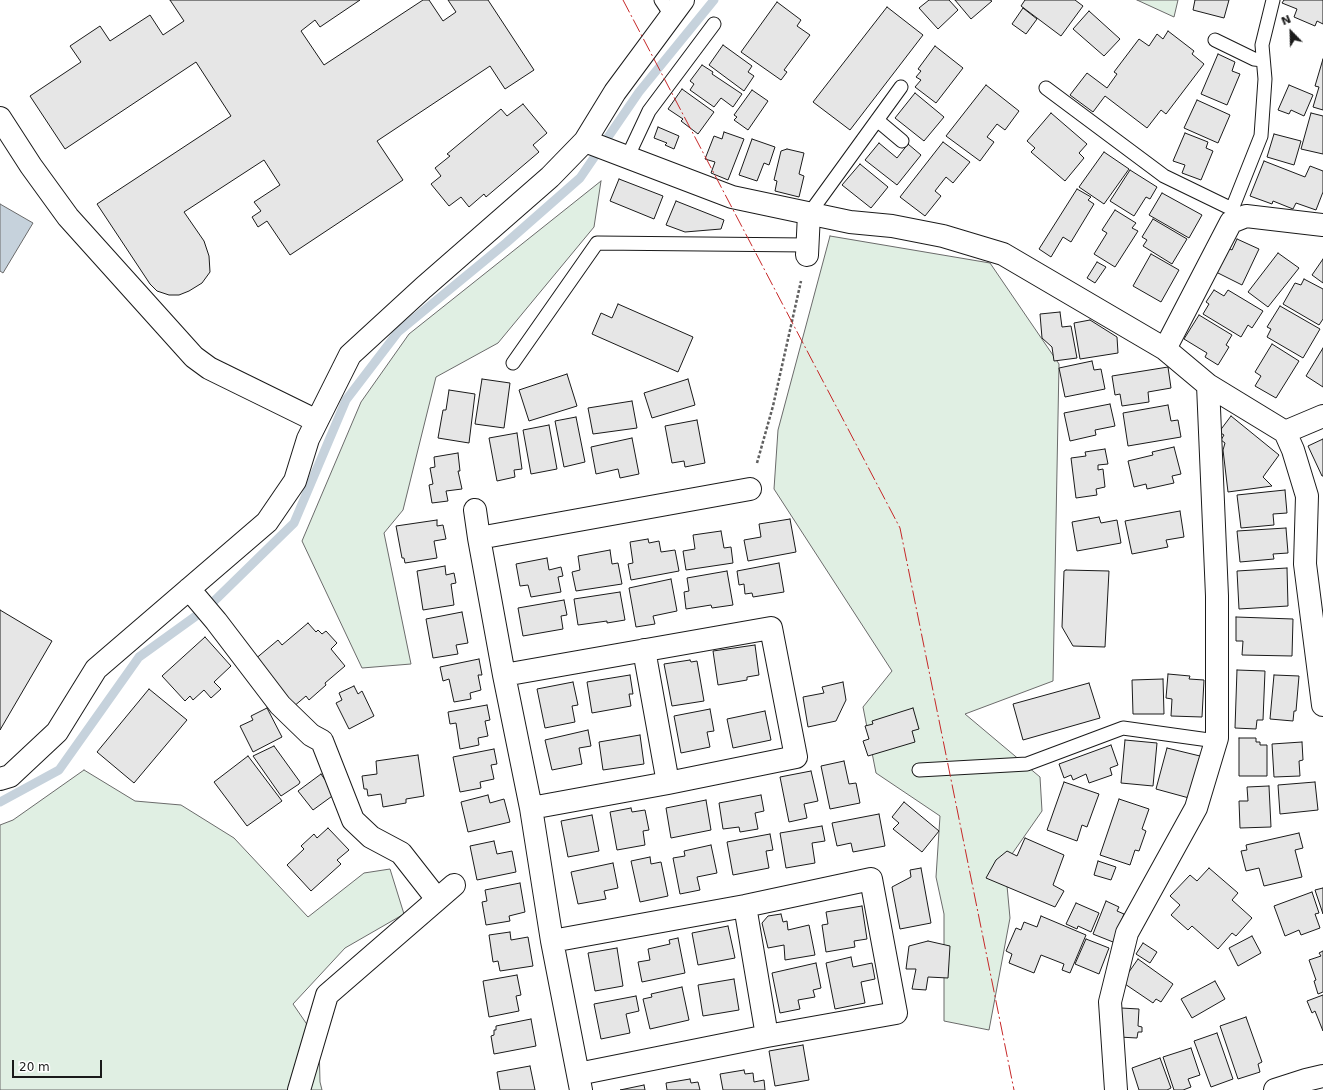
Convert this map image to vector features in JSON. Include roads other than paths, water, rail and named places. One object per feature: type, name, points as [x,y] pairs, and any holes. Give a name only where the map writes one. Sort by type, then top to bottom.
[{"type":"street","points":[[0,779],[10,776],[57,732],[96,669],[192,592],[267,522],[294,481],[308,439],[350,355],[423,288],[550,177],[584,141],[672,5]]},
{"type":"street","points":[[0,118],[31,166],[68,217],[194,357],[209,368],[317,421]]},
{"type":"street","points":[[584,141],[732,197],[850,222],[892,226],[943,236],[1003,254],[1165,349],[1208,385],[1285,432],[1293,450],[1307,496],[1306,564],[1323,705]]},
{"type":"street","points":[[807,250],[809,214]]},
{"type":"street","points":[[1165,349],[1232,215],[1323,224]]},
{"type":"street","points":[[1116,1090],[1110,1002],[1127,933],[1196,808],[1216,741],[1217,596],[1208,385]]},
{"type":"street","points":[[1285,432],[1323,416]]},
{"type":"street","points":[[479,538],[750,489]]},
{"type":"street","points":[[475,510],[504,675],[531,808],[552,941],[579,1082],[767,1036],[896,1013],[871,879],[745,906],[552,941]]},
{"type":"street","points":[[192,592],[280,705],[311,735],[322,741],[353,820],[371,837],[401,853],[438,899]]},
{"type":"street","points":[[504,675],[772,628],[796,756],[668,783],[531,808]]},
{"type":"street","points":[[644,650],[668,783]]},
{"type":"street","points":[[299,1090],[327,995],[454,885]]},
{"type":"street","points":[[745,906],[767,1036]]},
{"type":"street","points":[[1275,1090],[1323,1076]]},
{"type":"lane","points":[[1046,88],[1164,176],[1232,215],[1261,136],[1265,79],[1262,45],[1272,0]]},
{"type":"lane","points":[[627,158],[649,111],[714,24]]},
{"type":"lane","points":[[1216,40],[1254,59],[1263,60]]},
{"type":"lane","points":[[809,214],[902,87]]},
{"type":"lane","points":[[877,120],[902,140]]},
{"type":"lane","points":[[513,363],[597,243],[807,250]]},
{"type":"lane","points":[[919,770],[1026,764],[1123,728],[1216,741]]},
{"type":"waterway","points":[[0,802],[59,770],[139,657],[207,608],[294,523],[346,400],[398,332],[506,243],[580,178],[639,92],[714,0]]}]
